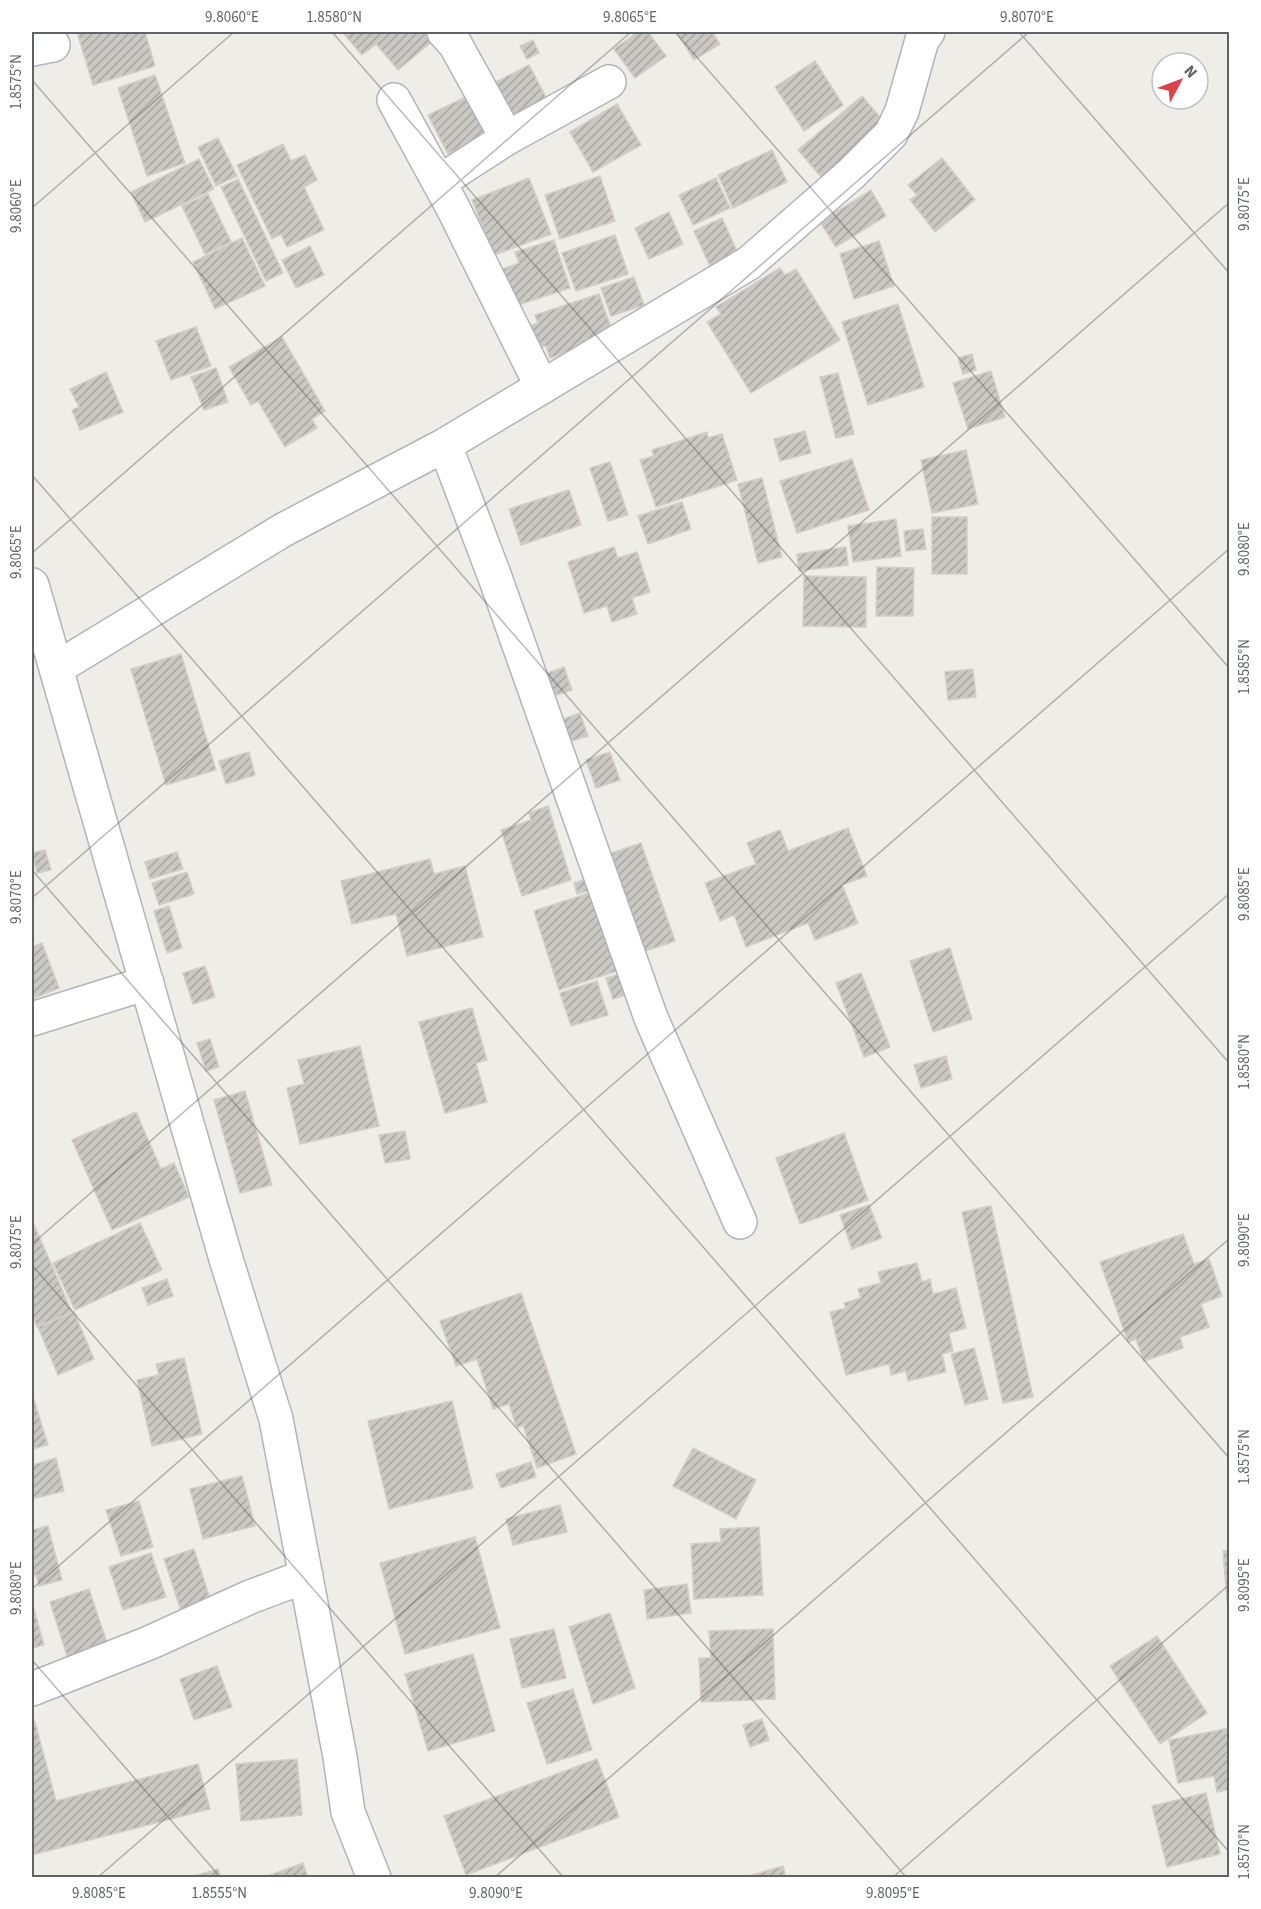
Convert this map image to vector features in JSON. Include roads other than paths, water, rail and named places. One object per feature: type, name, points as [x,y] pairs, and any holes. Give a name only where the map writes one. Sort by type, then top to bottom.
[{"type":"street","points":[[444,32],[455,44],[507,138]]},
{"type":"street","points":[[46,651],[445,445],[748,263],[851,174],[891,134],[902,111],[922,40],[928,32]]},
{"type":"street","points":[[439,182],[507,138],[609,82]]},
{"type":"street","points":[[394,100],[439,182],[542,387]]},
{"type":"street","points":[[445,445],[496,580],[651,1018],[740,1222]]},
{"type":"street","points":[[32,585],[46,651],[147,984],[226,1259],[276,1419],[340,1757],[348,1812],[374,1878]]},
{"type":"street","points":[[32,1019],[147,984]]},
{"type":"street","points":[[32,1689],[149,1643],[250,1597],[306,1576]]}]
